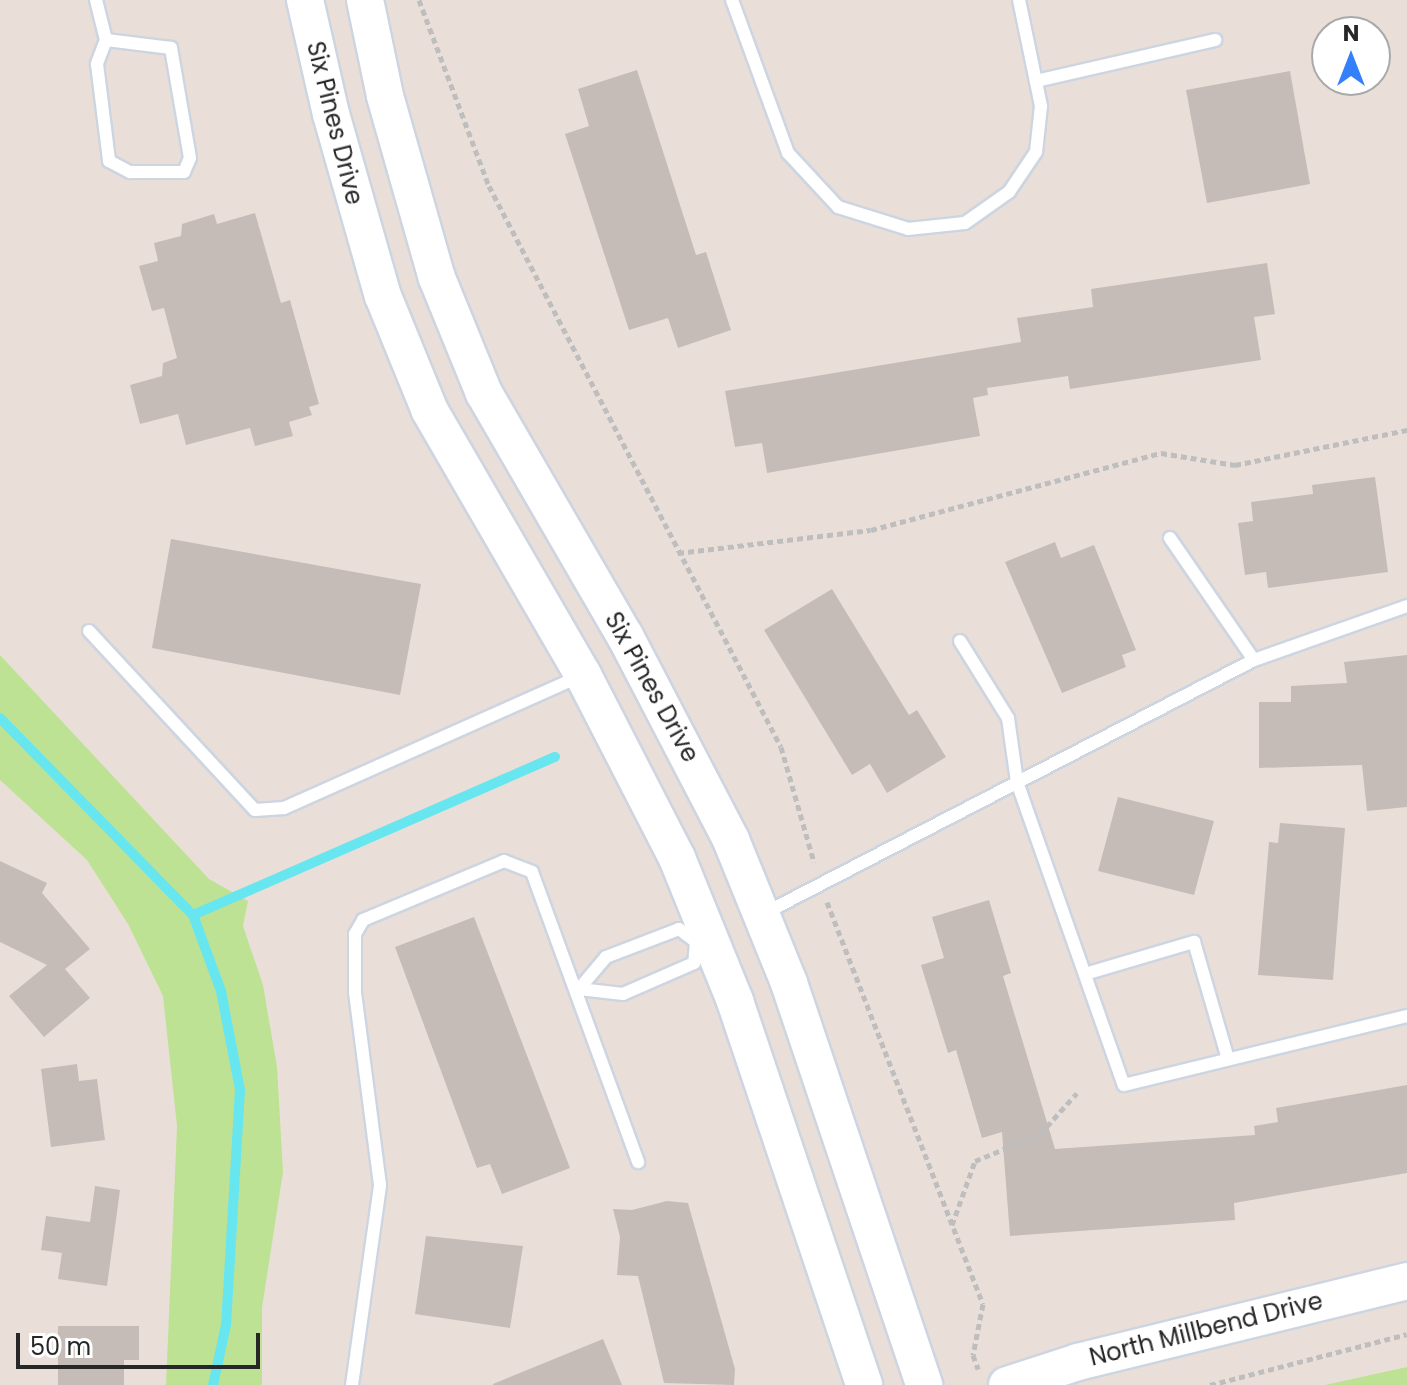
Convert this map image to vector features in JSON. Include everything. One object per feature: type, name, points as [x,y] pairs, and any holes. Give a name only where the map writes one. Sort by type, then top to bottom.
[{"type":"street","name":"Six Pines Drive","points":[[305,0],[364,240],[424,397],[646,790],[702,940],[735,1001],[864,1385]]},
{"type":"street","name":"Six Pines Drive","points":[[365,0],[418,223],[484,393],[700,772],[789,983],[924,1385]]},
{"type":"street","points":[[702,940],[760,915]]},
{"type":"street","name":"North Millbend Drive","points":[[1007,1385],[1078,1362],[1407,1281]]},
{"type":"lane","points":[[96,0],[106,40],[97,64],[109,161],[130,172],[184,172],[190,158],[171,48],[106,40]]},
{"type":"lane","points":[[732,0],[788,153],[838,207],[908,229],[965,223],[1009,192],[1036,152],[1041,106],[1019,0]]},
{"type":"lane","points":[[1036,81],[1215,40]]},
{"type":"lane","points":[[1170,538],[1254,660]]},
{"type":"lane","points":[[760,915],[1254,660],[1407,606]]},
{"type":"lane","points":[[89,631],[255,810],[284,808],[583,675]]},
{"type":"lane","points":[[960,641],[1008,718],[1017,782],[1124,1085],[1407,1016]]},
{"type":"lane","points":[[352,1385],[380,1185],[355,992],[355,934],[363,920],[504,861],[532,872],[579,989],[638,1162]]},
{"type":"lane","points":[[679,929],[702,940],[694,963],[623,994],[579,989],[606,957],[679,929]]},
{"type":"lane","points":[[1085,974],[1194,942],[1228,1059]]},
{"type":"path","points":[[419,0],[489,186],[781,747],[820,884],[983,1304],[973,1355],[984,1385]]},
{"type":"path","points":[[678,553],[871,530],[1161,453],[1235,465],[1407,430]]},
{"type":"path","points":[[952,1226],[975,1161],[1040,1134],[1077,1093]]},
{"type":"path","points":[[1210,1385],[1407,1334]]},
{"type":"green space","points":[[0,655],[209,879],[248,901],[243,926],[263,985],[277,1067],[283,1172],[262,1308],[262,1385],[166,1385],[177,1126],[163,996],[128,924],[87,860],[0,780]]},
{"type":"green space","points":[[1407,1367],[1407,1385],[1325,1385]]},
{"type":"building","points":[[637,70],[696,255],[706,252],[731,330],[678,348],[668,318],[629,330],[565,134],[589,126],[578,89]]},
{"type":"building","points":[[1290,71],[1310,184],[1207,203],[1186,90]]},
{"type":"building","points":[[255,213],[281,303],[290,300],[319,404],[309,407],[312,415],[289,422],[293,436],[255,446],[250,428],[186,445],[178,414],[140,424],[130,385],[162,376],[163,363],[177,358],[164,308],[152,311],[139,266],[158,261],[154,243],[181,236],[182,224],[214,214],[217,224]]},
{"type":"building","points":[[1267,263],[1275,314],[1254,317],[1261,360],[1070,389],[1068,376],[987,388],[988,395],[973,398],[980,436],[767,473],[762,443],[735,447],[725,391],[1021,342],[1017,318],[1093,307],[1091,289]]},
{"type":"building","points":[[1375,477],[1388,572],[1268,588],[1266,572],[1245,575],[1238,523],[1253,521],[1251,502],[1313,494],[1312,485]]},
{"type":"building","points":[[171,539],[421,584],[400,695],[152,648]]},
{"type":"building","points":[[1055,542],[1061,558],[1094,545],[1136,650],[1122,655],[1126,667],[1062,693],[1005,562]]},
{"type":"building","points":[[832,589],[909,715],[917,710],[946,757],[887,793],[870,764],[852,775],[764,630]]},
{"type":"building","points":[[1407,655],[1407,807],[1367,811],[1362,765],[1259,768],[1259,702],[1291,702],[1291,686],[1347,683],[1344,662]]},
{"type":"building","points":[[1118,797],[1214,821],[1194,895],[1098,871]]},
{"type":"building","points":[[1280,823],[1345,828],[1333,980],[1258,975],[1269,842],[1278,843]]},
{"type":"building","points":[[0,861],[47,883],[42,893],[90,949],[65,969],[90,998],[44,1037],[9,996],[47,965],[0,942]]},
{"type":"building","points":[[989,900],[1011,973],[1003,976],[1055,1149],[1255,1135],[1254,1126],[1278,1122],[1276,1108],[1407,1085],[1407,1173],[1234,1203],[1235,1220],[1010,1236],[1002,1132],[982,1138],[956,1050],[948,1053],[921,965],[944,958],[932,917]]},
{"type":"building","points":[[474,917],[570,1168],[502,1194],[490,1164],[477,1168],[395,947]]},
{"type":"building","points":[[77,1064],[79,1081],[97,1079],[105,1140],[51,1147],[41,1069]]},
{"type":"building","points":[[95,1186],[120,1190],[107,1286],[58,1279],[62,1253],[41,1250],[46,1216],[90,1222]]},
{"type":"building","points":[[667,1201],[688,1203],[735,1369],[734,1385],[664,1383],[638,1276],[617,1275],[620,1237],[613,1209],[632,1210]]},
{"type":"building","points":[[426,1236],[523,1246],[510,1328],[415,1314]]},
{"type":"building","points":[[58,1326],[139,1326],[139,1360],[124,1360],[124,1385],[58,1385]]},
{"type":"building","points":[[603,1339],[622,1385],[493,1385],[493,1384]]},
{"type":"waterway","points":[[0,718],[193,915],[221,991],[240,1090],[226,1325],[213,1385]]},
{"type":"waterway","points":[[193,915],[555,757]]}]
